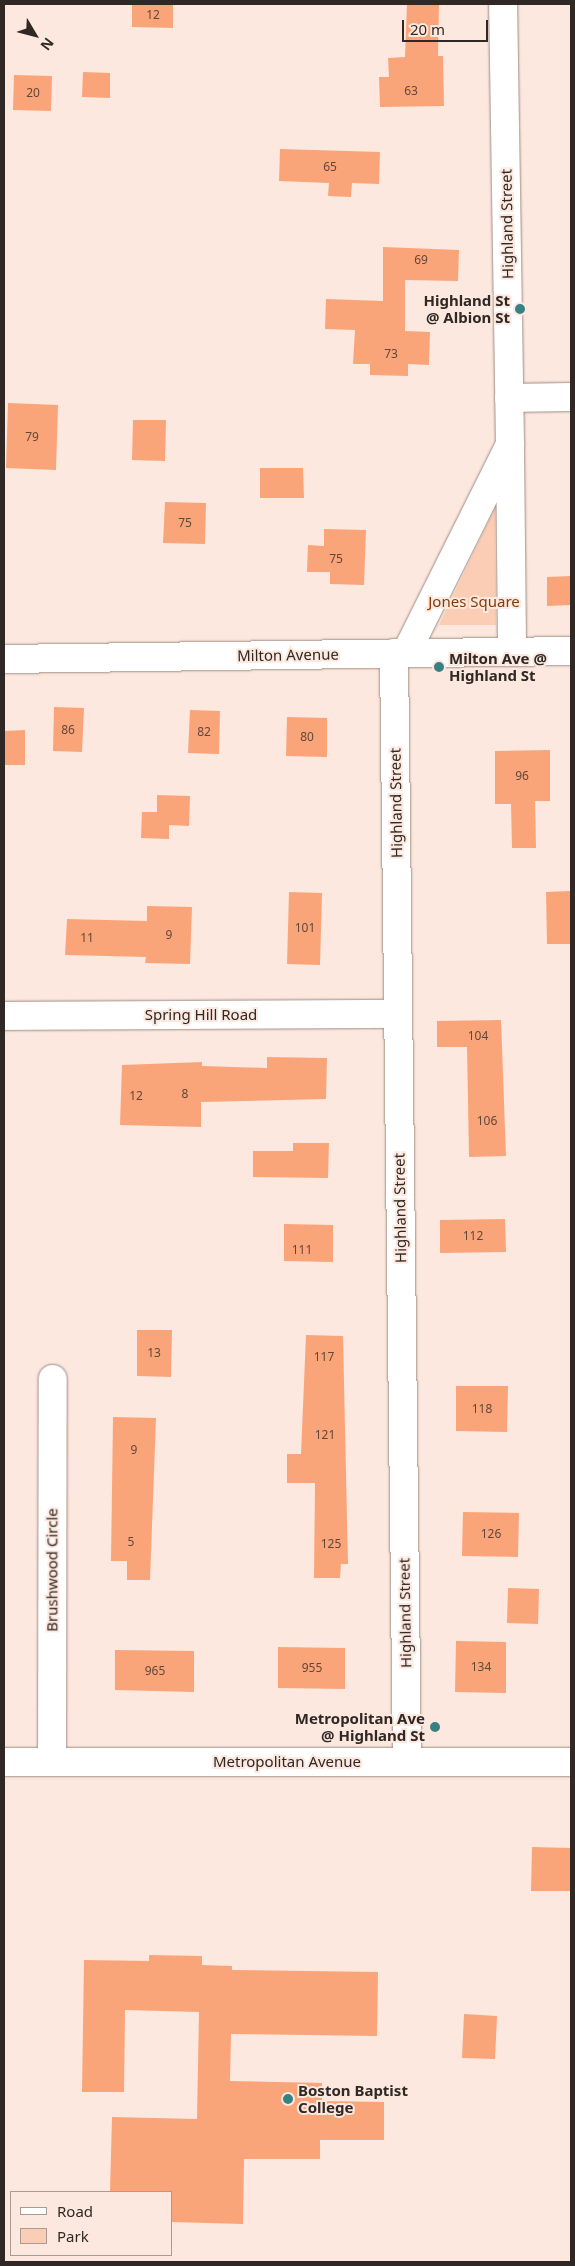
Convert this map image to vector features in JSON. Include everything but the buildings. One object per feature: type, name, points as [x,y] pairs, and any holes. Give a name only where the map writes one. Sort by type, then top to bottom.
[{"type":"street","name":"Highland Street","points":[[503,4],[512,652]]},
{"type":"street","points":[[509,398],[571,396]]},
{"type":"street","name":"Highland Street","points":[[407,1762],[398,1014],[400,653],[510,444]]},
{"type":"street","name":"Milton Avenue","points":[[4,659],[571,650]]},
{"type":"street","name":"Spring Hill Road","points":[[4,1016],[398,1014]]},
{"type":"street","name":"Brushwood Circle","points":[[52,1762],[53,1379]]},
{"type":"street","name":"Metropolitan Avenue","points":[[4,1762],[571,1762]]},
{"type":"green space","name":"Jones Square","points":[[495,508],[496,625],[439,625]]},
{"type":"place","name":"Highland St @ Albion St","points":[[520,309]]},
{"type":"place","name":"Milton Ave @ Highland St","points":[[439,667]]},
{"type":"place","name":"Metropolitan Ave @ Highland St","points":[[435,1727]]},
{"type":"place","name":"Boston Baptist College","points":[[288,2099]]}]
